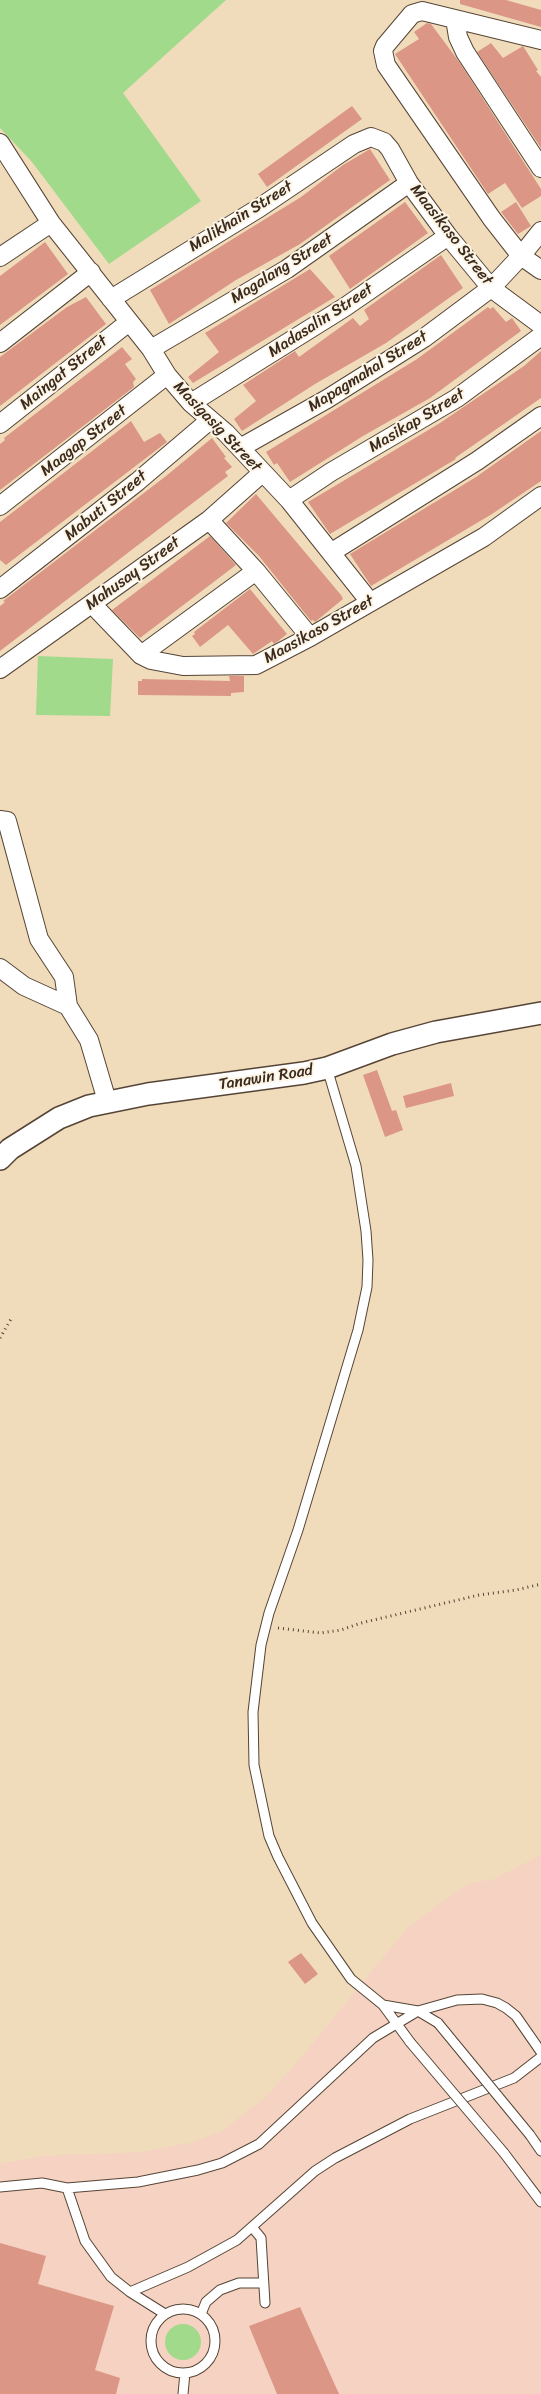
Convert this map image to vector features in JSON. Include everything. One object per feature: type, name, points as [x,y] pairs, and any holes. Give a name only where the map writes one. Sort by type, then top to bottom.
[{"type":"street","points":[[541,40],[422,11],[412,14],[385,46],[384,59],[400,86],[488,212],[521,256],[541,270]]},
{"type":"street","points":[[455,19],[458,37],[465,52],[541,168]]},
{"type":"street","name":"Maasikaso Street","points":[[371,137],[384,142],[390,149],[410,182],[448,236],[491,288],[541,325]]},
{"type":"street","name":"Malikhain Street","points":[[111,299],[259,208],[354,144],[371,137]]},
{"type":"street","name":"Masigasig Street","points":[[0,143],[51,223],[151,349],[167,375],[191,403],[226,433],[289,500],[370,602]]},
{"type":"street","name":"Magalang Street","points":[[151,349],[287,269],[410,182]]},
{"type":"street","points":[[0,258],[51,223]]},
{"type":"street","name":"Mapagmahal Street","points":[[240,448],[327,399],[416,343],[491,288],[541,231]]},
{"type":"street","name":"Madasalin Street","points":[[191,403],[345,307],[448,236]]},
{"type":"street","points":[[0,343],[91,272]]},
{"type":"street","name":"Maingat Street","points":[[0,424],[129,322]]},
{"type":"street","name":"Masikap Street","points":[[289,500],[331,472],[457,398],[541,336]]},
{"type":"street","name":"Maagap Street","points":[[0,506],[167,375]]},
{"type":"street","points":[[332,552],[477,461],[541,416]]},
{"type":"street","name":"Mabuti Street","points":[[0,589],[137,482],[210,420]]},
{"type":"street","name":"Mahusay Street","points":[[0,669],[208,520],[262,473]]},
{"type":"street","name":"Maasikaso Street","points":[[92,604],[141,655],[151,660],[182,666],[246,666],[265,662],[484,537],[541,496]]},
{"type":"street","points":[[208,520],[256,571],[310,637]]},
{"type":"street","points":[[141,655],[256,571]]},
{"type":"street","points":[[0,820],[7,821],[39,939],[64,977],[68,1006],[88,1040],[107,1101]]},
{"type":"street","points":[[0,968],[24,986],[68,1006]]},
{"type":"street","name":"Tanawin Road","points":[[0,1160],[10,1149],[59,1118],[107,1101],[304,1073],[327,1068],[392,1044],[436,1032],[541,1013]]},
{"type":"lane","points":[[327,1068],[356,1166],[366,1231],[367,1287],[358,1330],[266,1625],[256,1680],[253,1742],[259,1794],[269,1836],[312,1923],[351,1978],[383,2005],[410,2042],[504,2153],[541,2202]]},
{"type":"lane","points":[[0,2187],[42,2183],[67,2188],[162,2179],[198,2170],[243,2153],[270,2135],[373,2038],[418,2011],[457,2000],[482,2000],[497,2003],[516,2016],[541,2052]]},
{"type":"lane","points":[[383,2005],[418,2011],[438,2023],[541,2151]]},
{"type":"lane","points":[[130,2292],[204,2258],[237,2240],[315,2171],[335,2158],[410,2119],[514,2078],[541,2057]]},
{"type":"lane","points":[[67,2188],[85,2241],[111,2277],[130,2292],[165,2314]]},
{"type":"lane","points":[[252,2227],[261,2238],[265,2303]]},
{"type":"lane","points":[[201,2314],[206,2302],[220,2290],[239,2283],[263,2283]]},
{"type":"lane","points":[[181,2308],[201,2314],[210,2323],[216,2338],[215,2350],[210,2360],[202,2368],[185,2373],[174,2372],[164,2367],[156,2359],[151,2348],[151,2336],[157,2322],[165,2314],[181,2308]]},
{"type":"lane","points":[[183,2394],[185,2373]]},
{"type":"path","points":[[0,1338],[11,1319]]},
{"type":"path","points":[[266,1625],[288,1631],[321,1633],[479,1595],[516,1590],[541,1584]]},
{"type":"shaded area","points":[[541,1855],[541,2394],[0,2394],[0,2164],[43,2156],[142,2152],[189,2143],[220,2132],[266,2097],[299,2060],[407,1928],[467,1884],[494,1879]]},
{"type":"green space","points":[[0,0],[226,0],[123,93],[201,201],[109,264],[32,162],[0,128]]},
{"type":"green space","points":[[38,656],[113,659],[110,716],[36,715]]},
{"type":"green space","points":[[183,2324],[195,2330],[201,2342],[195,2354],[183,2360],[171,2354],[165,2342],[171,2330]]},
{"type":"building","points":[[460,0],[506,0],[541,10],[541,27],[460,4]]},
{"type":"building","points":[[427,23],[431,24],[460,63],[541,189],[541,196],[522,208],[505,183],[488,194],[395,54],[419,39],[414,32]]},
{"type":"building","points":[[491,43],[503,58],[523,46],[538,70],[536,71],[541,77],[541,148],[477,52]]},
{"type":"building","points":[[352,106],[362,119],[267,187],[258,174]]},
{"type":"building","points":[[370,149],[390,180],[300,244],[236,280],[169,324],[150,290],[301,197],[343,165]]},
{"type":"building","points":[[405,202],[428,233],[350,289],[329,256]]},
{"type":"building","points":[[516,202],[531,226],[518,234],[501,212]]},
{"type":"building","points":[[45,242],[68,274],[0,325],[0,276]]},
{"type":"building","points":[[441,255],[463,288],[386,343],[315,384],[242,431],[234,419],[256,401],[243,385],[295,351],[299,357],[353,318],[360,326],[369,319],[364,310]]},
{"type":"building","points":[[310,269],[335,297],[193,383],[188,377],[219,352],[205,333]]},
{"type":"building","points":[[86,297],[106,324],[0,406],[0,357],[67,307]]},
{"type":"building","points":[[488,307],[490,309],[493,307],[506,322],[512,318],[521,331],[430,398],[363,436],[290,482],[277,463],[274,465],[266,452],[417,359]]},
{"type":"building","points":[[122,347],[132,359],[125,364],[136,379],[133,382],[134,387],[0,490],[0,444],[5,440],[4,438]]},
{"type":"building","points":[[541,351],[541,398],[456,459],[330,534],[308,502],[440,423],[524,366]]},
{"type":"building","points":[[131,421],[144,442],[160,433],[167,442],[6,565],[0,560],[0,522]]},
{"type":"building","points":[[541,431],[541,481],[492,514],[371,586],[350,554],[476,477]]},
{"type":"building","points":[[212,438],[232,467],[225,472],[228,476],[0,651],[0,606],[5,602],[3,601],[166,476]]},
{"type":"building","points":[[256,494],[343,599],[315,622],[311,621],[259,556],[226,523]]},
{"type":"building","points":[[210,536],[236,565],[140,638],[112,610]]},
{"type":"building","points":[[250,589],[287,634],[274,644],[272,641],[253,654],[228,625],[200,647],[192,636],[195,634],[194,632]]},
{"type":"building","points":[[229,676],[244,676],[244,692],[231,693],[231,696],[138,695],[138,681],[142,681],[142,679],[230,681]]},
{"type":"building","points":[[377,1070],[392,1111],[396,1110],[403,1130],[385,1137],[363,1075]]},
{"type":"building","points":[[451,1083],[454,1096],[406,1108],[403,1096]]},
{"type":"building","points":[[301,1953],[318,1974],[305,1984],[288,1962]]},
{"type":"building","points":[[0,2243],[46,2256],[38,2284],[114,2306],[95,2370],[120,2378],[116,2394],[0,2394]]},
{"type":"building","points":[[300,2307],[339,2394],[277,2394],[249,2326]]}]
